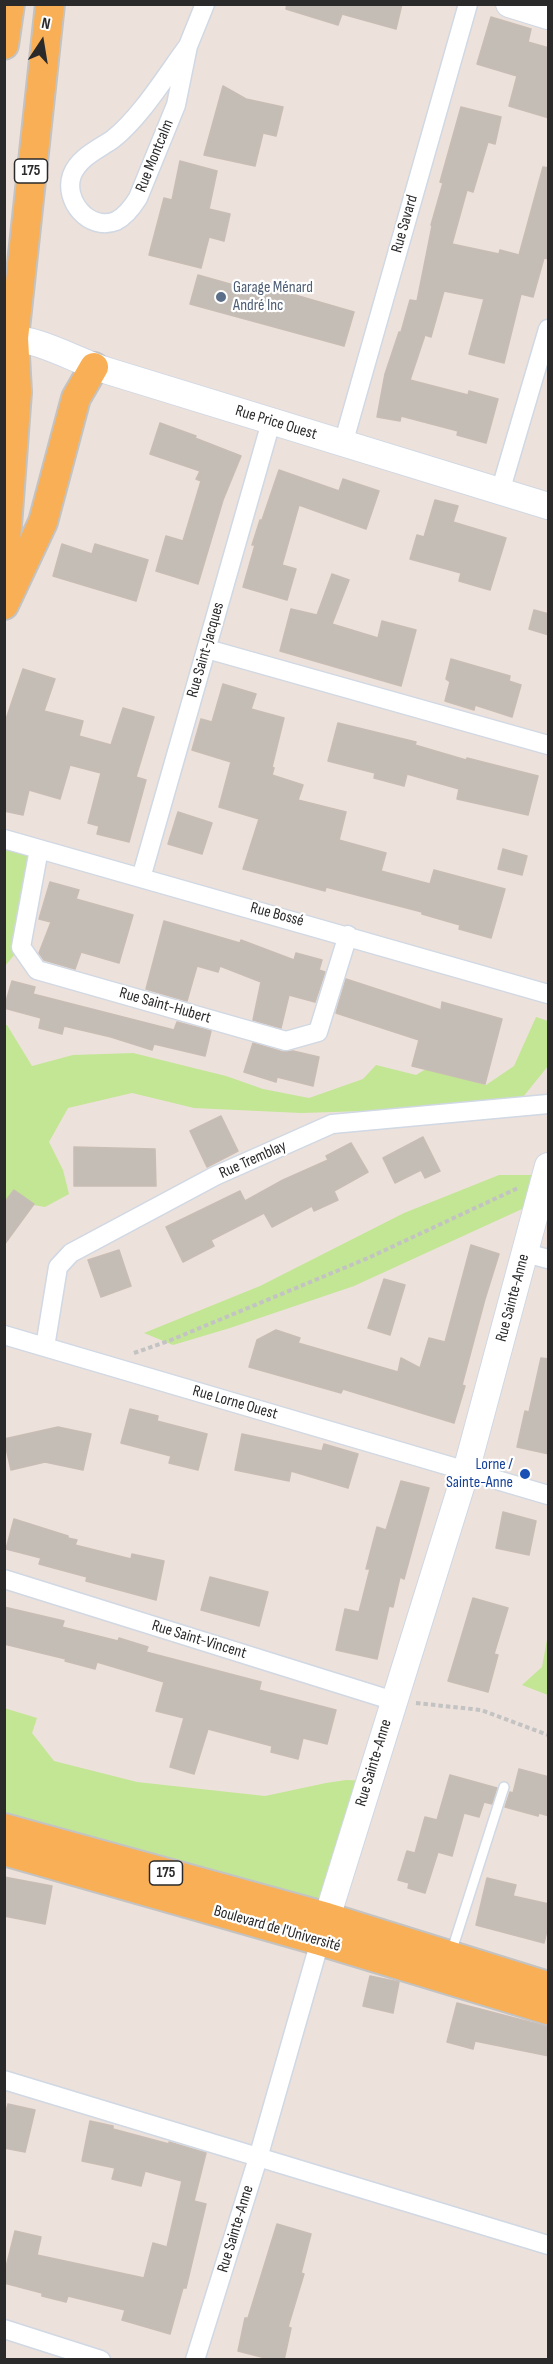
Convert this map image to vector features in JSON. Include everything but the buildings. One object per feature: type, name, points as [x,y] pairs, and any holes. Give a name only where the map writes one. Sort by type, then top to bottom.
[{"type":"main road","points":[[4,45],[10,4]]},
{"type":"main road","name":"175","points":[[4,566],[17,392],[9,338],[50,4]]},
{"type":"main road","points":[[4,605],[43,522],[76,398],[94,367]]},
{"type":"main road","name":"Boulevard de l'Université","points":[[4,1828],[323,1929],[549,2010]]},
{"type":"main road","name":"Boulevard de l'Université","points":[[4,1851],[323,1929],[451,1956],[549,1986]]},
{"type":"street","name":"Rue Montcalm","points":[[188,46],[129,123],[76,168],[71,180],[71,192],[75,204],[89,218],[105,223],[116,221],[131,208],[138,198],[176,105],[188,46],[205,4]]},
{"type":"street","name":"Rue Savard","points":[[343,444],[468,4]]},
{"type":"street","points":[[508,4],[549,16]]},
{"type":"street","points":[[500,492],[549,329]]},
{"type":"street","name":"Rue Price Ouest","points":[[9,338],[50,349],[94,367],[549,506]]},
{"type":"street","name":"Rue Saint-Jacques","points":[[141,878],[271,422]]},
{"type":"street","points":[[207,648],[549,745]]},
{"type":"street","name":"Rue Bossé","points":[[4,839],[549,994]]},
{"type":"street","name":"Rue Saint-Hubert","points":[[39,849],[21,947],[37,970],[286,1041],[318,1032],[348,935]]},
{"type":"street","name":"Rue Tremblay","points":[[45,1347],[58,1267],[71,1253],[215,1176],[332,1124],[549,1104]]},
{"type":"street","name":"Rue Sainte-Anne","points":[[195,2360],[258,2158],[323,1929],[466,1470],[537,1256],[547,1170]]},
{"type":"street","name":"Rue Lorne Ouest","points":[[8,1340],[45,1347],[549,1495]]},
{"type":"street","name":"Rue Saint-Vincent","points":[[4,1579],[394,1701]]},
{"type":"street","points":[[4,2080],[549,2245]]},
{"type":"street","points":[[4,2329],[101,2360]]},
{"type":"lane","points":[[451,1956],[504,1787]]},
{"type":"path","points":[[99,1363],[171,1340],[304,1285],[431,1229],[547,1170]]},
{"type":"path","points":[[394,1701],[481,1710],[549,1735]]},
{"type":"green space","points":[[5,839],[39,849],[21,947],[5,966]]},
{"type":"green space","points":[[536,1017],[548,1021],[548,1066],[523,1097],[430,1109],[301,1113],[194,1108],[132,1093],[68,1108],[49,1142],[63,1170],[69,1194],[45,1207],[5,1200],[4,1025],[7,1025],[32,1066],[73,1055],[133,1053],[226,1076],[263,1089],[309,1098],[363,1079],[376,1065],[416,1075],[444,1058],[455,1076],[486,1085],[514,1066]]},
{"type":"green space","points":[[499,1175],[546,1175],[522,1209],[354,1286],[173,1345],[144,1333],[260,1286],[404,1213]]},
{"type":"green space","points":[[548,1634],[548,1695],[522,1685],[542,1667]]},
{"type":"green space","points":[[4,1708],[37,1718],[32,1733],[54,1761],[137,1782],[265,1796],[346,1780],[369,1781],[320,1941],[5,1851]]},
{"type":"place","name":"Garage Ménard André Inc","points":[[221,297]]},
{"type":"place","name":"Lorne / Sainte-Anne","points":[[525,1474]]}]
